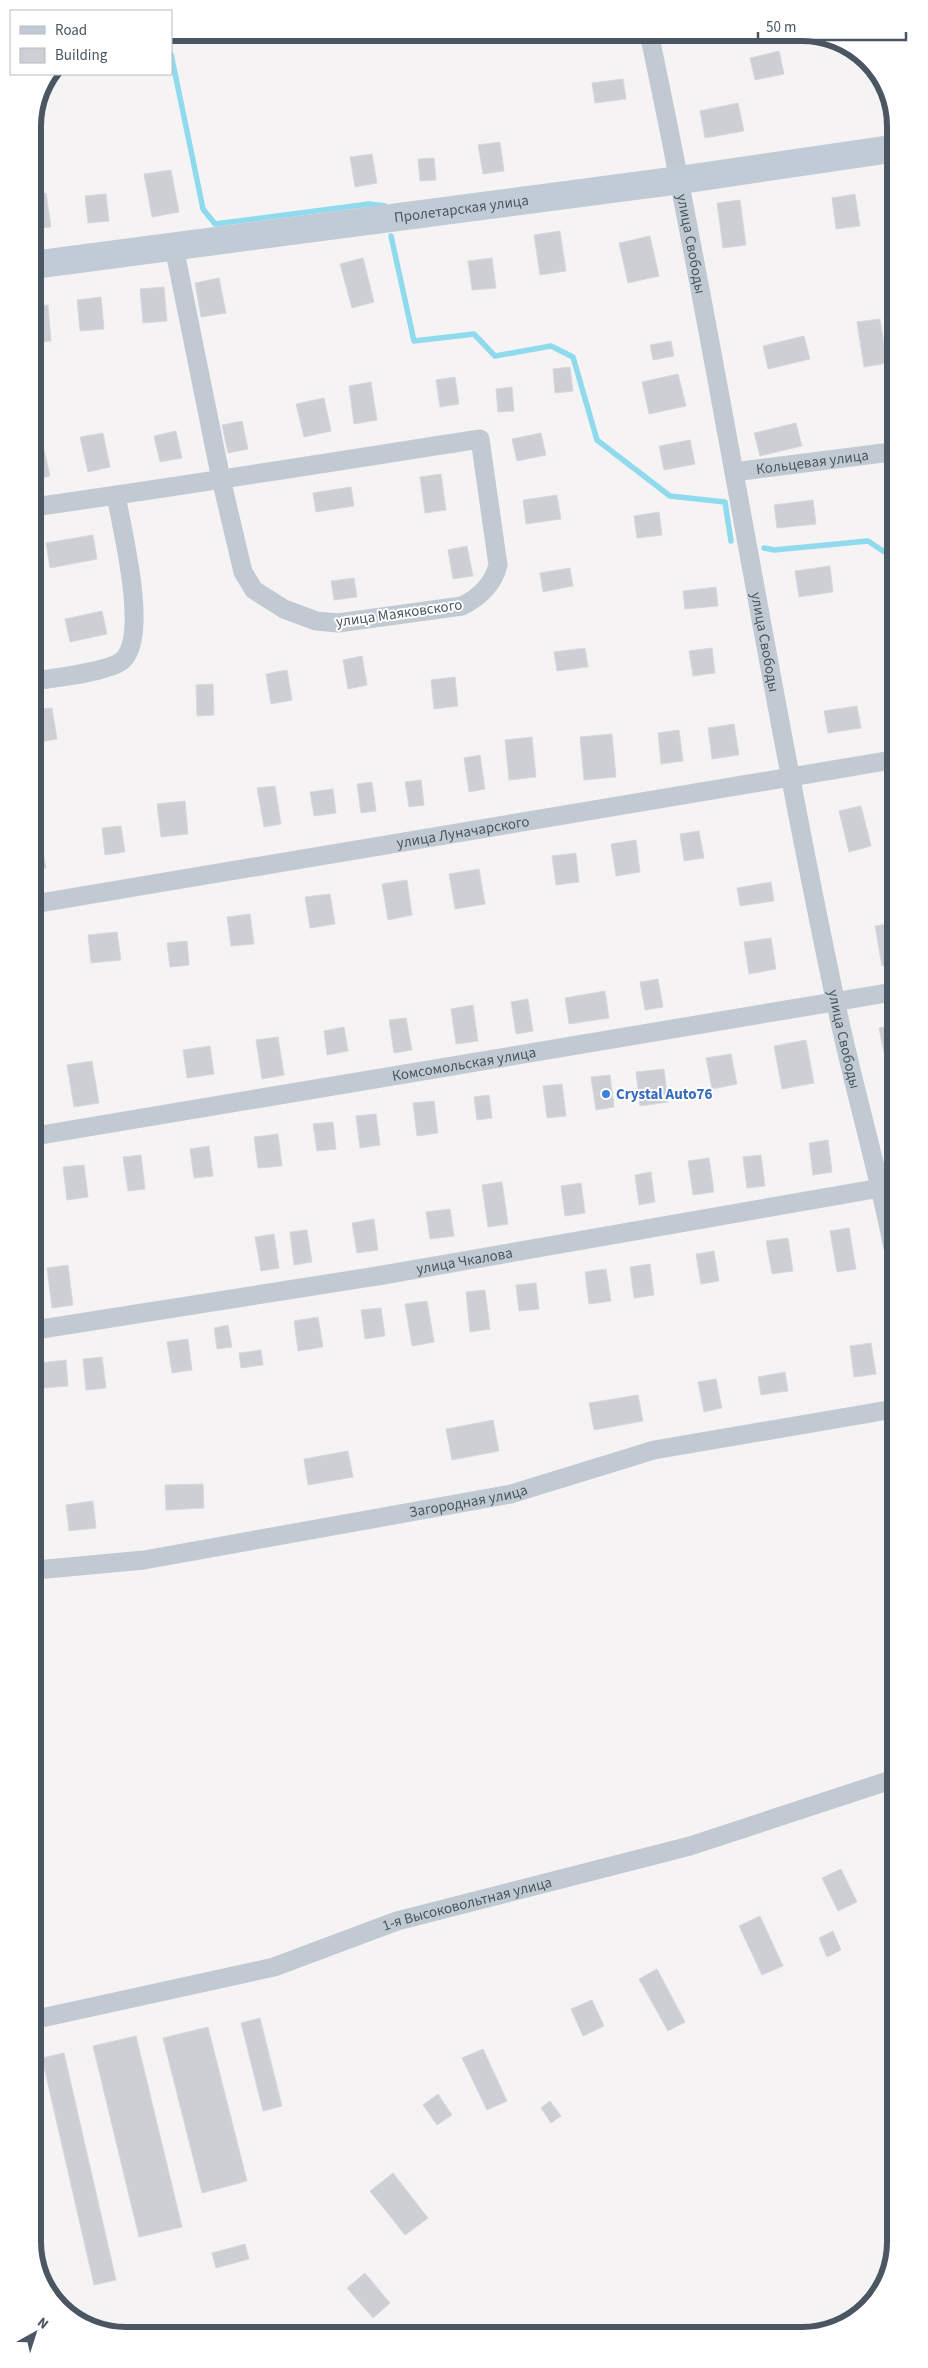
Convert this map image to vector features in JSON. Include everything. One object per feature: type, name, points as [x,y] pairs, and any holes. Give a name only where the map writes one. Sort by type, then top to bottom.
[{"type":"main road","name":"Пролетарская улица","points":[[41,264],[680,180],[887,150]]},
{"type":"street","name":"улица Свободы","points":[[651,41],[680,180],[835,1002],[887,1187]]},
{"type":"street","name":"улица Маяковского","points":[[41,506],[221,479],[480,439],[498,565],[495,578],[476,600],[462,606],[338,623],[316,621],[284,609],[254,590],[243,572],[221,479],[174,247]]},
{"type":"street","name":"Кольцевая улица","points":[[734,472],[887,453]]},
{"type":"street","points":[[41,680],[109,668],[122,661],[130,649],[135,624],[131,580],[116,495]]},
{"type":"street","name":"улица Луначарского","points":[[41,903],[887,761]]},
{"type":"street","name":"Комсомольская улица","points":[[41,1135],[887,993]]},
{"type":"street","name":"улица Чкалова","points":[[41,1329],[392,1273],[887,1187]]},
{"type":"street","name":"Загородная улица","points":[[41,1570],[144,1560],[511,1494],[654,1450],[887,1410]]},
{"type":"street","name":"1-я Высоковольтная улица","points":[[41,2018],[274,1968],[397,1922],[690,1846],[887,1781]]},
{"type":"building","points":[[779,51],[784,74],[755,80],[750,58]]},
{"type":"building","points":[[623,79],[626,99],[595,103],[592,83]]},
{"type":"building","points":[[738,103],[744,131],[705,138],[700,111]]},
{"type":"building","points":[[500,142],[504,171],[483,174],[478,145]]},
{"type":"building","points":[[372,154],[377,183],[355,187],[350,157]]},
{"type":"building","points":[[434,158],[436,180],[420,181],[418,159]]},
{"type":"building","points":[[171,170],[179,212],[152,217],[144,174]]},
{"type":"building","points":[[46,193],[51,227],[41,228],[41,194]]},
{"type":"building","points":[[106,194],[109,221],[88,223],[85,196]]},
{"type":"building","points":[[855,194],[860,226],[836,229],[832,198]]},
{"type":"building","points":[[740,200],[746,245],[723,248],[717,203]]},
{"type":"building","points":[[560,231],[566,271],[540,275],[534,235]]},
{"type":"building","points":[[650,236],[659,276],[628,283],[619,243]]},
{"type":"building","points":[[363,258],[374,302],[352,308],[340,264]]},
{"type":"building","points":[[492,258],[496,288],[472,290],[468,261]]},
{"type":"building","points":[[219,278],[226,313],[201,317],[195,283]]},
{"type":"building","points":[[164,287],[167,321],[143,323],[140,289]]},
{"type":"building","points":[[101,297],[104,329],[80,331],[77,300]]},
{"type":"building","points":[[41,305],[48,305],[51,341],[41,342]]},
{"type":"building","points":[[880,319],[887,363],[864,367],[857,322]]},
{"type":"building","points":[[804,336],[810,359],[768,369],[763,346]]},
{"type":"building","points":[[671,341],[674,356],[653,360],[650,345]]},
{"type":"building","points":[[570,367],[573,391],[555,393],[553,369]]},
{"type":"building","points":[[678,374],[686,406],[649,414],[642,382]]},
{"type":"building","points":[[455,377],[459,404],[440,407],[436,380]]},
{"type":"building","points":[[371,382],[377,420],[354,424],[349,386]]},
{"type":"building","points":[[512,387],[514,411],[498,412],[496,389]]},
{"type":"building","points":[[324,398],[331,431],[304,437],[296,404]]},
{"type":"building","points":[[242,421],[248,449],[228,453],[222,425]]},
{"type":"building","points":[[796,423],[802,446],[760,456],[754,433]]},
{"type":"building","points":[[176,431],[182,458],[160,462],[154,436]]},
{"type":"building","points":[[103,433],[110,467],[88,472],[80,437]]},
{"type":"building","points":[[541,433],[546,455],[517,461],[512,439]]},
{"type":"building","points":[[690,440],[695,464],[664,470],[659,446]]},
{"type":"building","points":[[41,441],[50,476],[41,478]]},
{"type":"building","points":[[441,474],[446,510],[425,513],[420,477]]},
{"type":"building","points":[[351,487],[354,506],[316,512],[313,493]]},
{"type":"building","points":[[557,495],[561,519],[526,524],[523,500]]},
{"type":"building","points":[[813,500],[816,524],[777,528],[774,505]]},
{"type":"building","points":[[659,512],[662,535],[637,538],[634,516]]},
{"type":"building","points":[[93,535],[97,559],[50,568],[46,543]]},
{"type":"building","points":[[467,546],[473,576],[453,579],[448,550]]},
{"type":"building","points":[[830,566],[833,592],[799,597],[795,571]]},
{"type":"building","points":[[570,568],[573,586],[543,592],[540,573]]},
{"type":"building","points":[[354,578],[357,597],[334,600],[331,581]]},
{"type":"building","points":[[716,587],[718,606],[685,609],[683,591]]},
{"type":"building","points":[[102,611],[107,634],[70,642],[65,619]]},
{"type":"building","points":[[585,648],[588,667],[557,671],[554,652]]},
{"type":"building","points":[[712,648],[715,673],[693,676],[689,651]]},
{"type":"building","points":[[362,656],[367,685],[348,689],[343,660]]},
{"type":"building","points":[[287,670],[292,700],[271,704],[266,674]]},
{"type":"building","points":[[455,677],[458,706],[434,709],[431,680]]},
{"type":"building","points":[[213,684],[214,715],[197,716],[196,685]]},
{"type":"building","points":[[857,706],[861,728],[828,733],[824,711]]},
{"type":"building","points":[[52,708],[57,739],[41,742],[41,709]]},
{"type":"building","points":[[734,724],[739,755],[712,759],[708,728]]},
{"type":"building","points":[[679,730],[683,761],[661,764],[658,733]]},
{"type":"building","points":[[612,734],[616,777],[584,780],[580,737]]},
{"type":"building","points":[[532,737],[536,777],[509,780],[505,740]]},
{"type":"building","points":[[480,755],[485,789],[469,792],[464,758]]},
{"type":"building","points":[[421,780],[424,805],[409,807],[405,782]]},
{"type":"building","points":[[372,782],[376,811],[361,813],[357,784]]},
{"type":"building","points":[[275,786],[281,824],[264,827],[257,788]]},
{"type":"building","points":[[333,789],[336,813],[314,816],[310,792]]},
{"type":"building","points":[[185,801],[188,834],[161,837],[157,804]]},
{"type":"building","points":[[861,806],[871,846],[849,852],[839,811]]},
{"type":"building","points":[[121,826],[125,852],[105,855],[102,828]]},
{"type":"building","points":[[699,831],[704,858],[684,861],[680,834]]},
{"type":"building","points":[[636,840],[640,872],[616,876],[611,844]]},
{"type":"building","points":[[41,842],[46,868],[41,869]]},
{"type":"building","points":[[576,853],[579,882],[556,885],[552,856]]},
{"type":"building","points":[[479,869],[485,904],[455,909],[449,874]]},
{"type":"building","points":[[407,880],[412,915],[388,920],[382,884]]},
{"type":"building","points":[[771,882],[774,901],[740,906],[737,888]]},
{"type":"building","points":[[330,894],[335,924],[310,928],[305,897]]},
{"type":"building","points":[[250,914],[254,944],[231,946],[227,917]]},
{"type":"building","points":[[887,924],[887,965],[882,966],[875,926]]},
{"type":"building","points":[[117,932],[121,960],[91,963],[88,935]]},
{"type":"building","points":[[771,938],[776,969],[749,974],[744,942]]},
{"type":"building","points":[[187,941],[189,965],[170,967],[167,943]]},
{"type":"building","points":[[41,958],[44,978],[41,979]]},
{"type":"building","points":[[658,979],[663,1007],[645,1010],[640,982]]},
{"type":"building","points":[[605,991],[609,1018],[569,1024],[565,998]]},
{"type":"building","points":[[528,999],[533,1031],[516,1034],[511,1002]]},
{"type":"building","points":[[473,1005],[478,1041],[456,1044],[451,1009]]},
{"type":"building","points":[[406,1018],[412,1050],[394,1053],[389,1020]]},
{"type":"building","points":[[887,1026],[887,1052],[884,1053],[879,1028]]},
{"type":"building","points":[[344,1027],[348,1051],[327,1055],[324,1031]]},
{"type":"building","points":[[278,1037],[284,1075],[262,1079],[256,1040]]},
{"type":"building","points":[[806,1040],[814,1083],[782,1089],[774,1046]]},
{"type":"building","points":[[210,1046],[214,1074],[187,1078],[183,1050]]},
{"type":"building","points":[[731,1054],[737,1084],[712,1089],[706,1058]]},
{"type":"building","points":[[92,1061],[99,1103],[74,1107],[67,1065]]},
{"type":"building","points":[[664,1069],[668,1102],[640,1106],[636,1072]]},
{"type":"building","points":[[610,1075],[614,1107],[596,1110],[591,1077]]},
{"type":"building","points":[[562,1084],[566,1116],[547,1118],[543,1086]]},
{"type":"building","points":[[489,1095],[492,1118],[477,1120],[474,1097]]},
{"type":"building","points":[[434,1101],[438,1133],[417,1136],[413,1103]]},
{"type":"building","points":[[376,1114],[380,1145],[360,1148],[356,1116]]},
{"type":"building","points":[[333,1122],[336,1149],[317,1151],[313,1124]]},
{"type":"building","points":[[278,1134],[282,1166],[258,1168],[254,1137]]},
{"type":"building","points":[[828,1140],[832,1172],[813,1175],[809,1143]]},
{"type":"building","points":[[209,1146],[213,1176],[194,1178],[190,1149]]},
{"type":"building","points":[[141,1155],[145,1189],[128,1191],[123,1157]]},
{"type":"building","points":[[761,1155],[765,1186],[747,1188],[743,1157]]},
{"type":"building","points":[[709,1158],[714,1192],[693,1195],[688,1161]]},
{"type":"building","points":[[84,1165],[88,1197],[67,1200],[63,1167]]},
{"type":"building","points":[[651,1172],[655,1202],[639,1205],[635,1175]]},
{"type":"building","points":[[502,1182],[508,1224],[488,1227],[482,1185]]},
{"type":"building","points":[[581,1183],[585,1213],[565,1216],[561,1186]]},
{"type":"building","points":[[450,1209],[454,1236],[430,1239],[426,1212]]},
{"type":"building","points":[[374,1219],[378,1250],[357,1253],[352,1223]]},
{"type":"building","points":[[849,1228],[856,1269],[837,1272],[830,1231]]},
{"type":"building","points":[[307,1230],[312,1262],[294,1265],[290,1232]]},
{"type":"building","points":[[274,1234],[279,1268],[261,1271],[255,1237]]},
{"type":"building","points":[[788,1238],[793,1271],[772,1274],[766,1241]]},
{"type":"building","points":[[714,1251],[719,1281],[701,1284],[696,1254]]},
{"type":"building","points":[[650,1264],[654,1295],[634,1298],[630,1267]]},
{"type":"building","points":[[68,1265],[73,1305],[52,1308],[47,1268]]},
{"type":"building","points":[[606,1269],[611,1301],[589,1304],[585,1272]]},
{"type":"building","points":[[536,1283],[539,1309],[519,1311],[516,1285]]},
{"type":"building","points":[[485,1290],[490,1329],[470,1332],[466,1292]]},
{"type":"building","points":[[427,1301],[434,1342],[412,1346],[405,1304]]},
{"type":"building","points":[[381,1308],[385,1336],[365,1339],[361,1310]]},
{"type":"building","points":[[318,1317],[323,1347],[298,1351],[294,1321]]},
{"type":"building","points":[[228,1325],[232,1347],[217,1349],[214,1328]]},
{"type":"building","points":[[188,1339],[192,1370],[172,1373],[167,1342]]},
{"type":"building","points":[[871,1343],[876,1374],[854,1377],[850,1346]]},
{"type":"building","points":[[261,1350],[263,1365],[241,1368],[239,1353]]},
{"type":"building","points":[[102,1357],[106,1388],[86,1390],[83,1359]]},
{"type":"building","points":[[66,1360],[68,1386],[43,1388],[41,1363]]},
{"type":"building","points":[[785,1372],[788,1391],[761,1395],[758,1377]]},
{"type":"building","points":[[716,1379],[722,1408],[704,1412],[698,1382]]},
{"type":"building","points":[[638,1395],[643,1421],[594,1430],[589,1403]]},
{"type":"building","points":[[493,1420],[499,1451],[452,1460],[446,1429]]},
{"type":"building","points":[[348,1451],[353,1477],[308,1485],[304,1459]]},
{"type":"building","points":[[203,1484],[204,1508],[166,1510],[165,1485]]},
{"type":"building","points":[[93,1501],[96,1528],[69,1531],[66,1505]]},
{"type":"building","points":[[841,1869],[857,1902],[838,1911],[822,1878]]},
{"type":"building","points":[[760,1916],[783,1966],[762,1975],[739,1926]]},
{"type":"building","points":[[833,1931],[841,1950],[827,1957],[819,1938]]},
{"type":"building","points":[[657,1969],[685,2022],[668,2031],[639,1979]]},
{"type":"building","points":[[592,2000],[604,2026],[583,2036],[571,2009]]},
{"type":"building","points":[[260,2018],[282,2106],[263,2111],[241,2023]]},
{"type":"building","points":[[208,2027],[247,2181],[202,2193],[163,2038]]},
{"type":"building","points":[[136,2036],[182,2227],[139,2237],[93,2046]]},
{"type":"building","points":[[483,2049],[507,2101],[487,2110],[462,2058]]},
{"type":"building","points":[[64,2053],[116,2280],[94,2285],[42,2058]]},
{"type":"building","points":[[438,2094],[452,2115],[437,2125],[423,2105]]},
{"type":"building","points":[[550,2101],[561,2116],[551,2123],[541,2108]]},
{"type":"building","points":[[393,2173],[428,2218],[405,2235],[370,2191]]},
{"type":"building","points":[[245,2244],[249,2259],[216,2268],[212,2253]]},
{"type":"building","points":[[365,2273],[390,2303],[373,2318],[347,2288]]},
{"type":"waterway","points":[[172,59],[203,209],[215,224],[369,204],[385,206]]},
{"type":"waterway","points":[[391,236],[414,341],[474,334],[495,356],[551,346],[573,357],[597,440],[670,496],[725,502],[731,541]]},
{"type":"waterway","points":[[764,548],[774,550],[868,541],[887,554]]},
{"type":"place","name":"Crystal Auto76","points":[[606,1094]]}]
